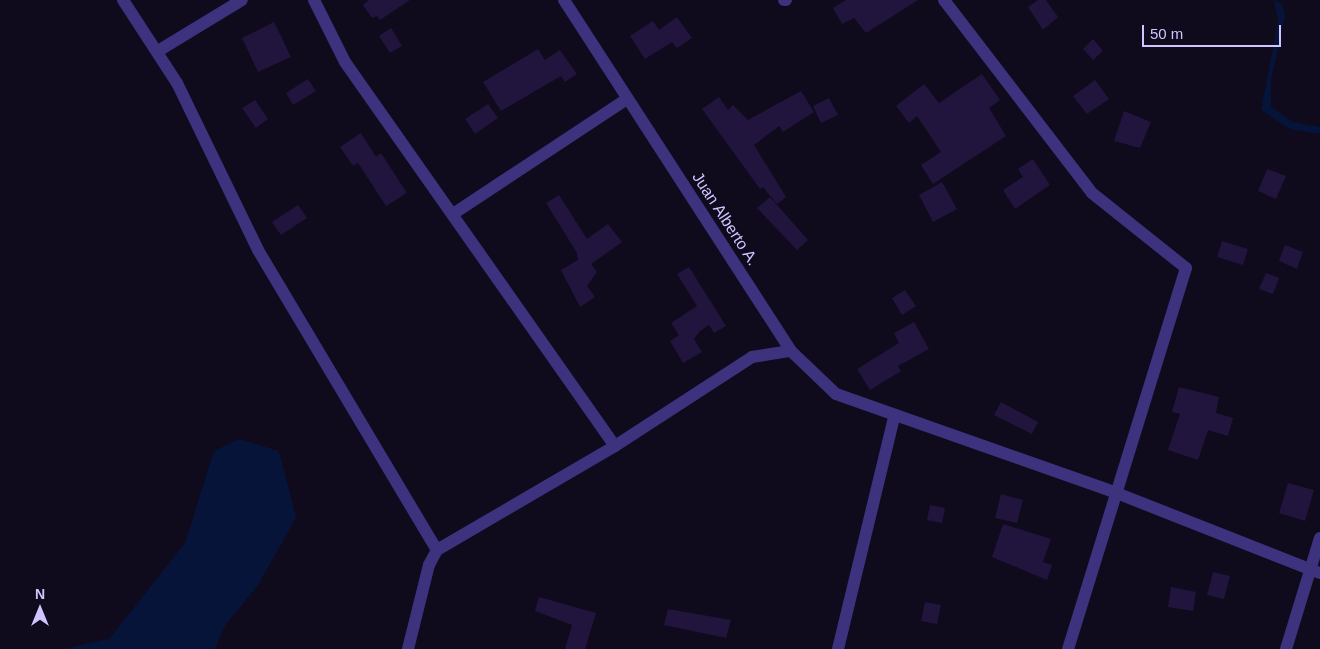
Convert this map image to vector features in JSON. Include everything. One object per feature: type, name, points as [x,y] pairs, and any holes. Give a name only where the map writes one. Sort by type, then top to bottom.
[{"type":"street","points":[[123,0],[158,50],[258,250],[437,550]]},
{"type":"street","points":[[158,50],[242,0]]},
{"type":"street","points":[[314,0],[345,62],[615,446]]},
{"type":"street","name":"Juan Alberto A.","points":[[564,0],[791,351],[836,394],[894,418],[1114,492],[1315,571]]},
{"type":"street","points":[[944,0],[1092,193],[1186,268],[1114,492],[1068,649]]},
{"type":"street","points":[[453,214],[627,99]]},
{"type":"street","points":[[408,649],[429,565],[437,550],[615,446],[752,357],[791,351]]},
{"type":"street","points":[[838,649],[894,418]]},
{"type":"street","points":[[1286,649],[1315,571],[1320,538]]},
{"type":"water","points":[[1274,0],[1283,5],[1285,15],[1271,81],[1271,107],[1293,122],[1320,127],[1320,134],[1290,129],[1261,110],[1278,21]]},
{"type":"water","points":[[239,439],[279,451],[296,518],[258,585],[224,627],[215,649],[62,649],[109,639],[185,543],[214,451]]},
{"type":"building","points":[[369,0],[410,0],[380,20],[377,16],[372,18],[363,5]]},
{"type":"building","points":[[846,0],[918,0],[866,33],[854,18],[842,24],[833,8]]},
{"type":"building","points":[[1038,0],[1046,0],[1058,17],[1043,30],[1028,7]]},
{"type":"building","points":[[677,17],[692,38],[677,48],[672,42],[645,59],[630,36],[653,21],[659,30]]},
{"type":"building","points":[[274,22],[291,57],[258,72],[242,38]]},
{"type":"building","points":[[391,28],[402,46],[390,53],[379,36]]},
{"type":"building","points":[[1093,39],[1103,51],[1093,60],[1083,49]]},
{"type":"building","points":[[538,49],[545,60],[560,50],[577,74],[565,82],[561,76],[501,111],[483,82]]},
{"type":"building","points":[[982,74],[1000,100],[989,108],[1006,136],[933,184],[921,165],[941,152],[917,116],[909,123],[896,106],[924,84],[939,103]]},
{"type":"building","points":[[308,79],[316,91],[293,105],[286,93]]},
{"type":"building","points":[[1095,80],[1109,99],[1087,114],[1073,96]]},
{"type":"building","points":[[801,91],[814,112],[783,132],[779,126],[754,145],[786,197],[777,204],[763,187],[760,189],[702,109],[719,97],[728,110],[733,105],[748,120]]},
{"type":"building","points":[[829,98],[838,115],[821,123],[813,106]]},
{"type":"building","points":[[255,100],[268,119],[256,128],[242,108]]},
{"type":"building","points":[[488,104],[498,118],[475,134],[465,119]]},
{"type":"building","points":[[1124,111],[1151,122],[1140,148],[1114,141]]},
{"type":"building","points":[[361,133],[376,157],[381,153],[407,193],[386,206],[358,163],[353,166],[340,147]]},
{"type":"building","points":[[1033,159],[1050,185],[1015,209],[1003,190],[1023,177],[1018,169]]},
{"type":"building","points":[[1267,169],[1286,176],[1276,199],[1258,191]]},
{"type":"building","points":[[942,182],[957,209],[933,222],[919,195]]},
{"type":"building","points":[[559,195],[587,239],[608,224],[622,242],[591,264],[597,272],[587,286],[595,297],[580,307],[561,270],[578,260],[577,253],[546,203]]},
{"type":"building","points":[[770,197],[808,240],[797,250],[757,208]]},
{"type":"building","points":[[298,205],[307,218],[281,235],[272,222]]},
{"type":"building","points":[[1222,241],[1248,249],[1243,265],[1217,257]]},
{"type":"building","points":[[1285,245],[1303,252],[1297,269],[1279,261]]},
{"type":"building","points":[[689,267],[726,326],[714,333],[709,325],[700,331],[694,339],[702,352],[683,363],[670,341],[679,335],[671,323],[697,306],[677,274]]},
{"type":"building","points":[[1266,273],[1279,278],[1273,294],[1259,289]]},
{"type":"building","points":[[905,290],[916,306],[902,315],[892,298]]},
{"type":"building","points":[[914,322],[929,349],[898,366],[901,371],[870,390],[857,369],[899,343],[894,333]]},
{"type":"building","points":[[1179,387],[1219,397],[1216,413],[1233,418],[1228,436],[1208,430],[1198,460],[1168,450],[1180,414],[1172,412]]},
{"type":"building","points":[[1001,402],[1038,422],[1032,434],[994,415]]},
{"type":"building","points":[[1288,483],[1314,490],[1305,521],[1279,513]]},
{"type":"building","points":[[1001,494],[1023,500],[1017,523],[995,518]]},
{"type":"building","points":[[930,505],[945,508],[942,523],[927,520]]},
{"type":"building","points":[[1003,524],[1051,539],[1043,562],[1052,565],[1047,580],[992,557]]},
{"type":"building","points":[[1213,572],[1230,576],[1224,599],[1207,595]]},
{"type":"building","points":[[1171,587],[1196,592],[1193,611],[1168,607]]},
{"type":"building","points":[[539,597],[596,613],[585,649],[565,649],[572,625],[535,611]]},
{"type":"building","points":[[925,602],[941,605],[937,624],[921,621]]},
{"type":"building","points":[[668,609],[731,620],[726,638],[664,625]]}]
